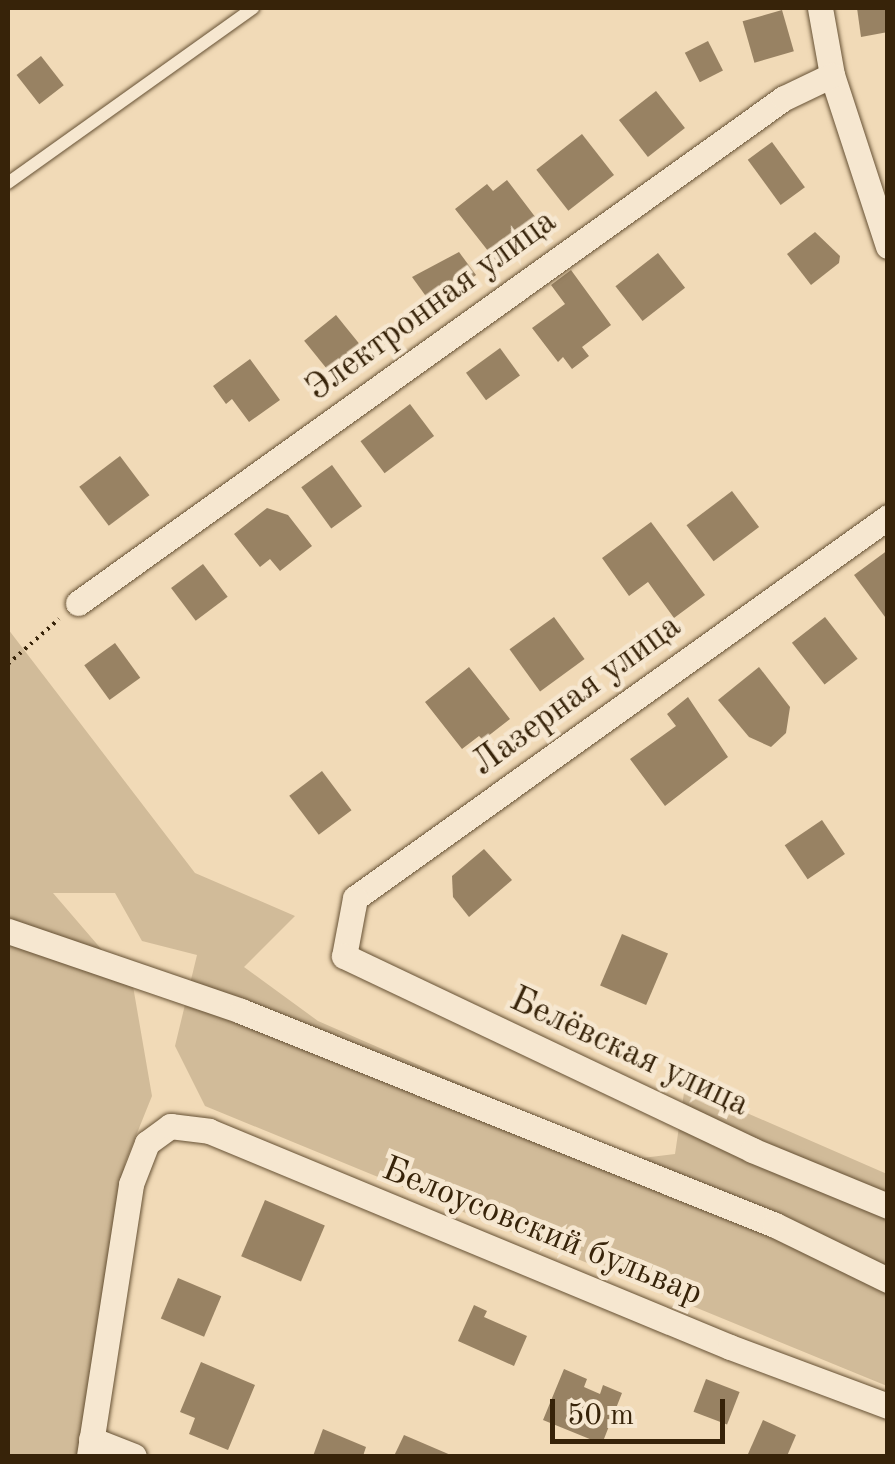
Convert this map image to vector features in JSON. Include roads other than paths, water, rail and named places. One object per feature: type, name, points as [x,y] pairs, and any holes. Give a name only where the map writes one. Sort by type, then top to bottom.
[{"type":"street","points":[[820,8],[832,75],[888,246]]},
{"type":"street","name":"Электронная улица","points":[[78,602],[784,98],[832,75]]},
{"type":"street","name":"Лазерная улица","points":[[344,956],[355,898],[888,517]]},
{"type":"street","points":[[8,931],[241,1011],[775,1225],[888,1280]]},
{"type":"street","name":"Белёвская улица","points":[[344,956],[752,1150],[888,1206]]},
{"type":"street","name":"Белоусовский бульвар","points":[[90,1448],[131,1184],[147,1144],[170,1126],[209,1131],[658,1317],[888,1406]]},
{"type":"street","points":[[90,1448],[134,1456]]},
{"type":"lane","points":[[8,182],[253,8]]}]
